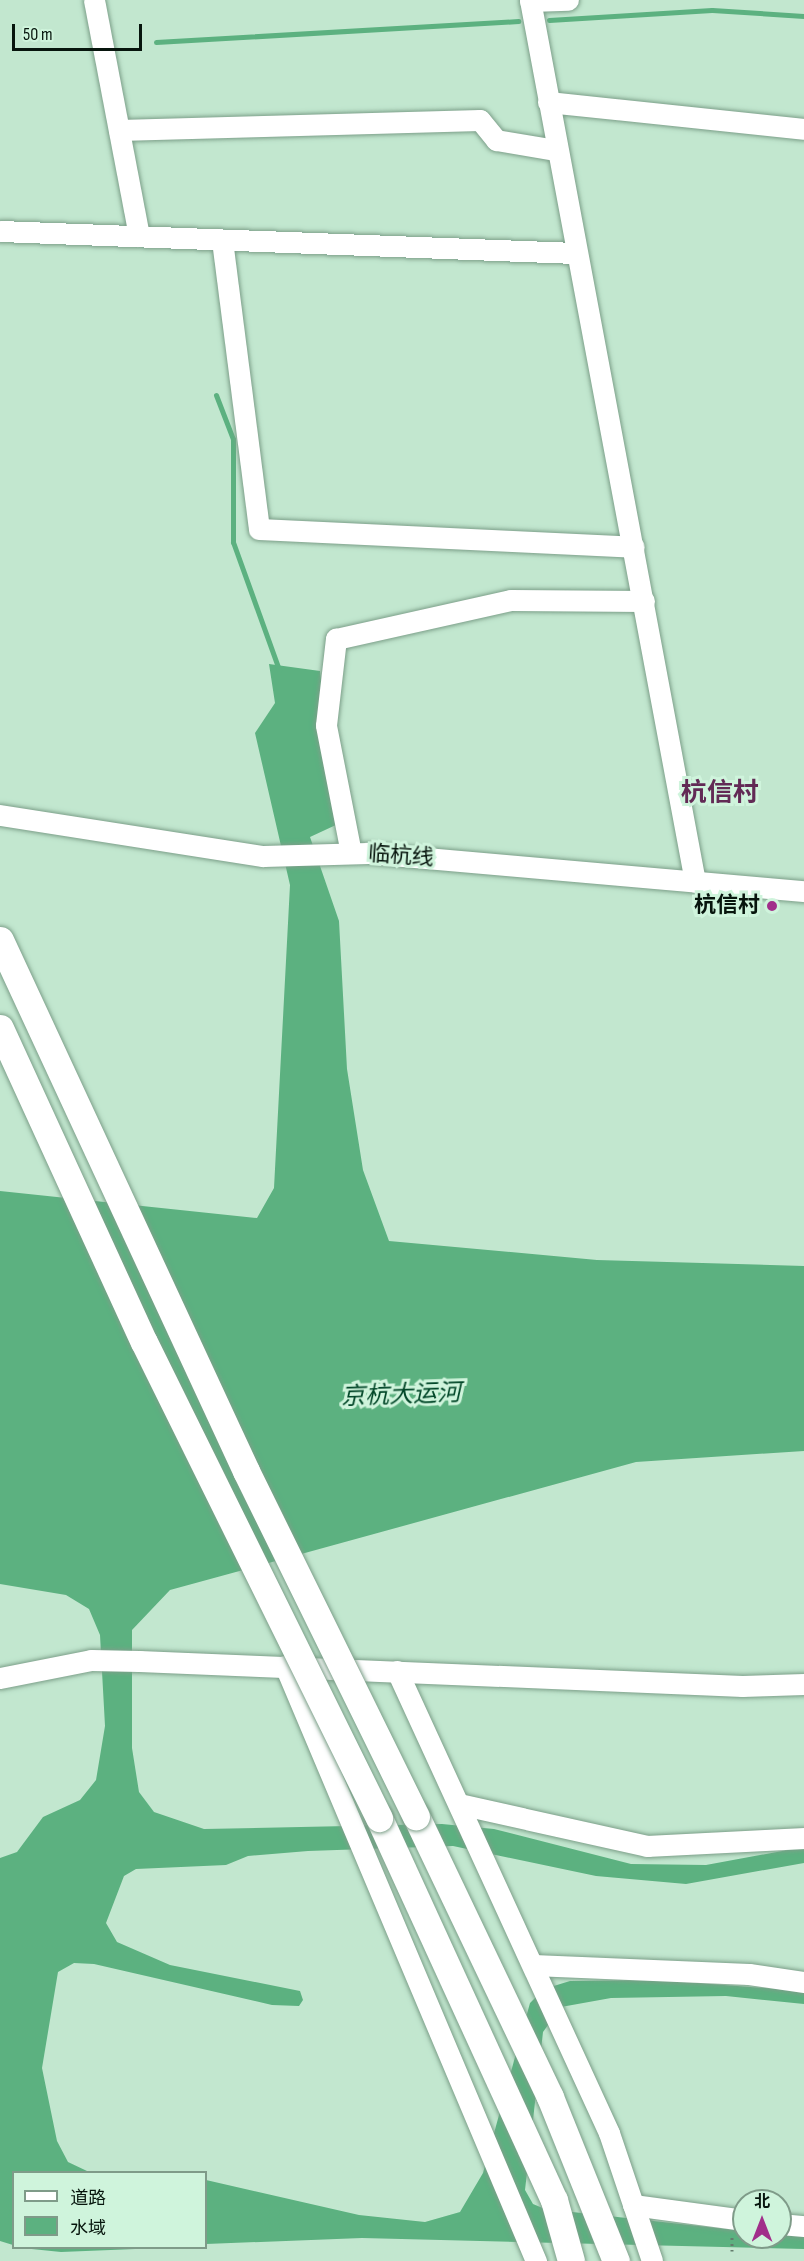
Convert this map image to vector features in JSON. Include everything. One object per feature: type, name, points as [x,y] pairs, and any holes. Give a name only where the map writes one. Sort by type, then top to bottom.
[{"type":"main road","points":[[0,940],[246,1471],[512,2014],[616,2261]]},
{"type":"main road","points":[[0,1028],[144,1342],[399,1859],[554,2200],[571,2261]]},
{"type":"street","points":[[94,0],[139,236]]},
{"type":"street","points":[[568,0],[530,1],[556,150],[634,546],[695,882]]},
{"type":"street","points":[[548,102],[804,129]]},
{"type":"street","points":[[119,130],[480,120],[496,140],[556,150]]},
{"type":"street","points":[[0,231],[576,253]]},
{"type":"street","points":[[222,240],[259,529],[634,546]]},
{"type":"street","points":[[351,854],[326,725],[336,639],[511,600],[644,601]]},
{"type":"street","name":"临杭线","points":[[0,815],[263,856],[351,854],[804,891]]},
{"type":"street","points":[[0,1678],[91,1660],[139,1660],[742,1686],[804,1684]]},
{"type":"street","points":[[285,1666],[536,2261]]},
{"type":"street","points":[[397,1671],[609,2133],[651,2258]]},
{"type":"street","points":[[463,1814],[646,1846],[804,1838]]},
{"type":"street","points":[[533,1965],[749,1974],[804,1982]]},
{"type":"street","points":[[635,2212],[732,2219]]},
{"type":"water","name":"京杭大运河","points":[[269,664],[320,671],[338,824],[310,837],[339,921],[347,1069],[363,1170],[389,1241],[597,1260],[804,1266],[804,1451],[636,1462],[170,1590],[132,1630],[132,1748],[139,1792],[154,1812],[204,1829],[442,1824],[494,1829],[631,1864],[706,1865],[804,1847],[804,1863],[686,1884],[596,1876],[453,1846],[308,1851],[248,1856],[226,1865],[136,1869],[124,1876],[106,1923],[117,1942],[170,1965],[300,1991],[303,2000],[299,2006],[272,2005],[94,1964],[74,1963],[58,1972],[42,2068],[57,2141],[68,2162],[87,2171],[12,2171],[12,2245],[0,2241],[0,1858],[17,1852],[43,1817],[80,1800],[96,1780],[105,1726],[100,1635],[89,1609],[66,1595],[0,1584],[0,1191],[257,1218],[274,1188],[290,885],[255,733],[275,703]]},
{"type":"water","points":[[657,1980],[804,1991],[804,2004],[726,1996],[611,1998],[561,2007],[543,2032],[525,2190],[533,2204],[545,2209],[732,2230],[732,2247],[362,2238],[207,2244],[207,2180],[359,2215],[425,2222],[460,2212],[483,2173],[530,2003],[544,1989],[570,1981]]},
{"type":"water","points":[[804,2234],[804,2249],[792,2249],[792,2235]]},
{"type":"water","points":[[32,2249],[135,2249],[61,2252]]},
{"type":"waterway","points":[[549,20],[712,10],[804,16]]},
{"type":"waterway","points":[[156,42],[518,21]]},
{"type":"waterway","points":[[216,395],[233,439],[233,542],[279,670]]},
{"type":"place","name":"杭信村","points":[[772,906]]},
{"type":"district","name":"杭信村","points":[[720,794]]}]
